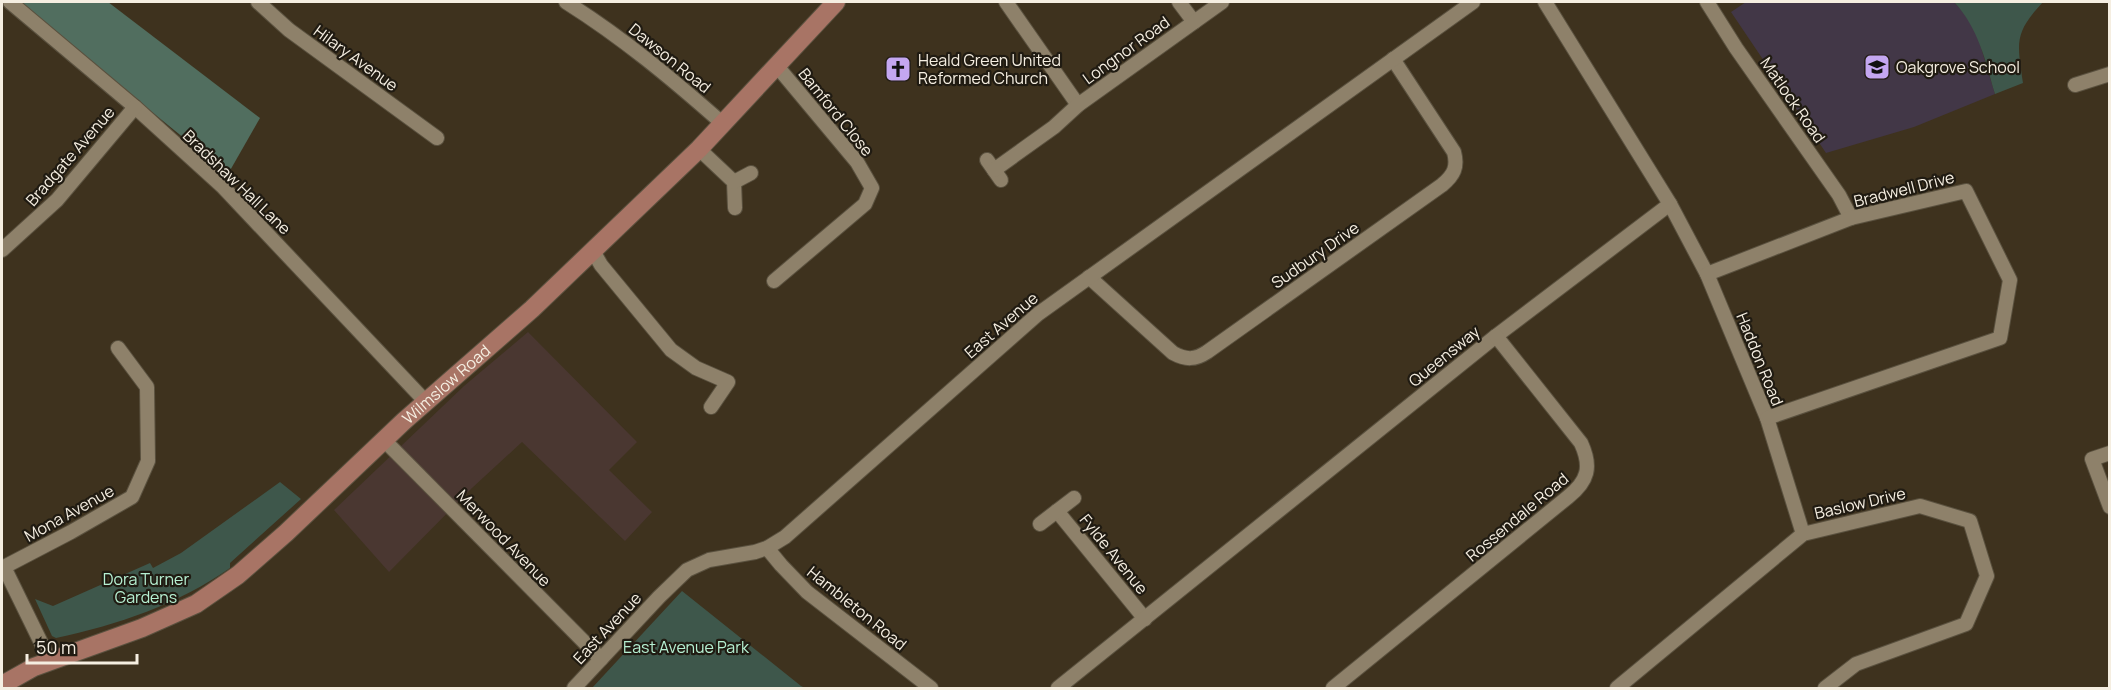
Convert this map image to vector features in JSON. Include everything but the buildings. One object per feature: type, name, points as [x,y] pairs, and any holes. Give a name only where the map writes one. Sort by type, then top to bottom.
[{"type":"main road","name":"Wilmslow Road","points":[[2,685],[50,661],[142,628],[211,596],[238,575],[593,251],[699,149],[836,2]]},
{"type":"street","name":"Bradshaw Hall Lane","points":[[10,2],[135,107],[222,186],[426,402]]},
{"type":"street","name":"Hilary Avenue","points":[[258,2],[289,30],[437,138]]},
{"type":"street","name":"Dawson Road","points":[[566,2],[658,67],[722,123]]},
{"type":"street","points":[[1006,2],[1078,105]]},
{"type":"street","points":[[1179,2],[1194,22]]},
{"type":"street","name":"Longnor Road","points":[[994,170],[1054,127],[1078,105],[1222,2]]},
{"type":"street","name":"East Avenue","points":[[574,688],[687,570],[709,560],[743,555],[767,548],[792,531],[1031,320],[1473,2]]},
{"type":"street","points":[[1545,2],[1670,204]]},
{"type":"street","name":"Matlock Road","points":[[1707,2],[1736,48],[1839,195],[1851,218]]},
{"type":"street","name":"Sudbury Drive","points":[[1089,277],[1173,353],[1180,357],[1194,358],[1207,352],[1442,185],[1454,173],[1456,160],[1454,152],[1393,59]]},
{"type":"street","name":"Bamford Close","points":[[774,281],[865,204],[872,188],[857,162],[776,65]]},
{"type":"street","points":[[2075,85],[2109,74]]},
{"type":"street","name":"Bradgate Avenue","points":[[4,245],[57,201],[135,107]]},
{"type":"street","points":[[699,149],[734,182],[735,208]]},
{"type":"street","points":[[734,182],[751,173]]},
{"type":"street","name":"Bradwell Drive","points":[[1707,274],[1851,218],[1966,191],[2010,280],[2000,338],[1767,418]]},
{"type":"street","name":"Haddon Road","points":[[1670,204],[1707,274],[1767,418],[1803,534]]},
{"type":"street","name":"Queensway","points":[[1066,686],[1144,619],[1496,336],[1670,204]]},
{"type":"street","points":[[593,251],[601,265],[670,350],[696,368],[728,382],[711,407]]},
{"type":"street","name":"Rossendale Road","points":[[1333,688],[1568,497],[1583,482],[1587,458],[1581,443],[1496,336]]},
{"type":"street","name":"Mona Avenue","points":[[50,661],[3,567],[132,497],[148,461],[147,387],[118,348]]},
{"type":"street","name":"Merwood Avenue","points":[[384,440],[601,659]]},
{"type":"street","points":[[2109,453],[2092,459],[2109,507]]},
{"type":"street","name":"Fylde Avenue","points":[[1040,524],[1074,498]]},
{"type":"street","name":"Baslow Drive","points":[[1617,688],[1803,534],[1920,506],[1970,521],[1987,576],[1966,624],[1856,664],[1825,688]]},
{"type":"street","name":"Fylde Avenue","points":[[1057,511],[1144,619]]},
{"type":"street","name":"Hambleton Road","points":[[767,548],[807,591],[931,688]]},
{"type":"shaded area","name":"Oakgrove School","points":[[1746,2],[1954,2],[1965,14],[1977,34],[1995,94],[1914,127],[1826,153],[1731,12]]},
{"type":"shaded area","points":[[528,332],[637,442],[609,470],[652,512],[625,541],[522,442],[472,488],[389,572],[334,510],[464,386]]},
{"type":"green space","points":[[17,2],[108,2],[260,118],[228,174]]},
{"type":"green space","points":[[1954,2],[2043,2],[2022,30],[2019,48],[2023,83],[1995,94],[1975,34],[1963,12]]},
{"type":"green space","name":"Dora Turner Gardens","points":[[280,482],[301,499],[230,563],[230,568],[190,592],[147,612],[79,633],[56,638],[52,636],[35,599],[53,606],[150,563],[153,568],[181,553]]},
{"type":"green space","name":"East Avenue Park","points":[[682,591],[801,686],[805,688],[592,688]]},
{"type":"place","name":"Oakgrove School","points":[[1877,67]]},
{"type":"place","name":"Heald Green United Reformed Church","points":[[898,69]]}]
